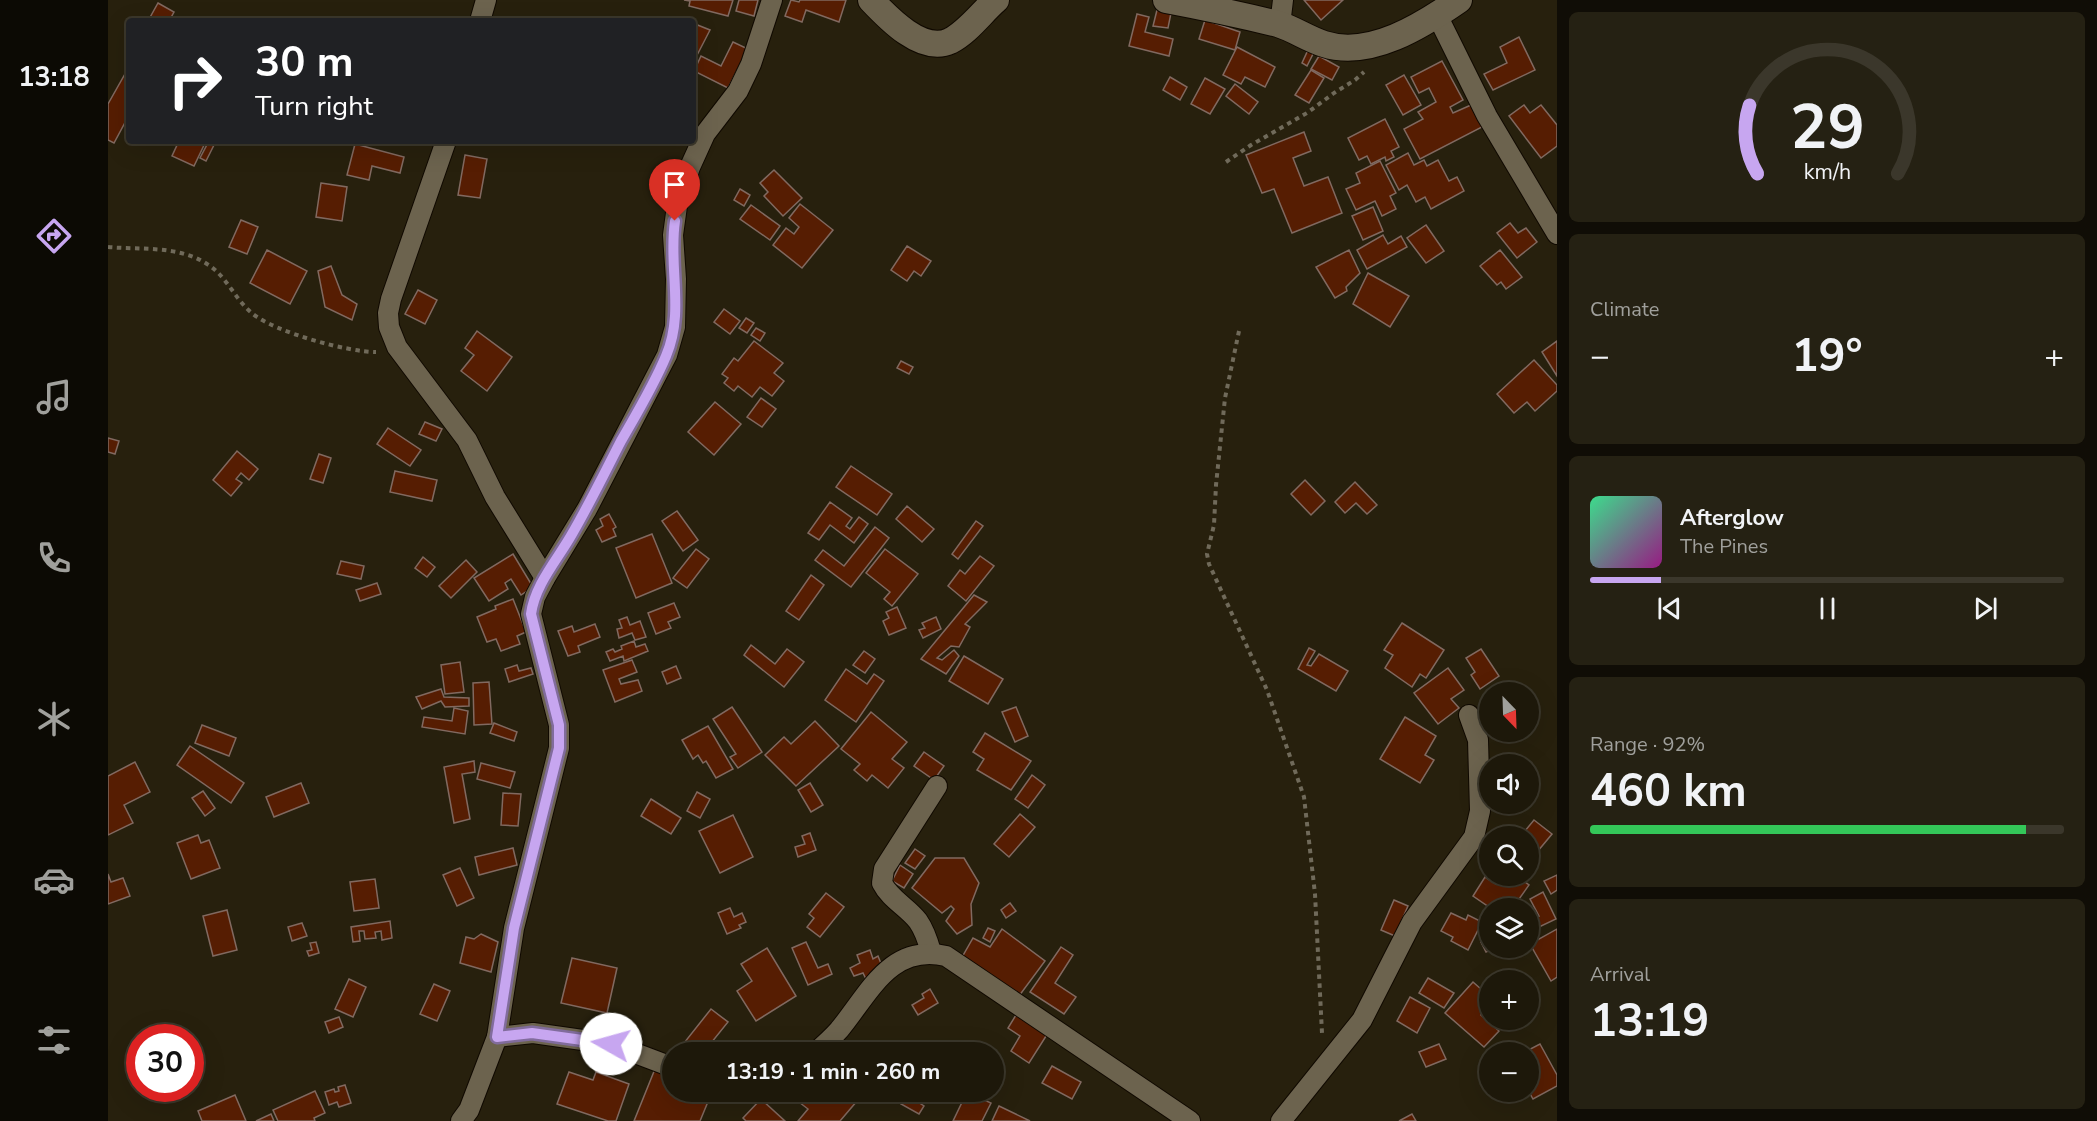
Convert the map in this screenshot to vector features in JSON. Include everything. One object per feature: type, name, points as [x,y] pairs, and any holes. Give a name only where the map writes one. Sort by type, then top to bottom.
[{"type":"street","points":[[481,18],[486,0]]},
{"type":"street","points":[[461,1121],[469,1110],[497,1037],[514,928],[559,748],[559,725],[531,614],[535,597],[587,508],[667,355],[675,327],[676,279],[673,235],[677,206],[690,167],[705,134],[738,91],[752,64],[772,0]]},
{"type":"street","points":[[871,0],[888,20],[905,32],[940,43],[951,41],[968,27],[990,3]]},
{"type":"street","points":[[1166,0],[1281,25],[1326,45],[1348,47],[1369,45],[1391,39],[1413,29],[1459,0]]},
{"type":"street","points":[[1281,25],[1283,0]]},
{"type":"street","points":[[1437,15],[1487,116],[1557,234]]},
{"type":"street","points":[[445,144],[388,313],[389,327],[400,351],[467,440],[495,497],[545,578]]},
{"type":"street","points":[[1281,1121],[1362,1020],[1412,922],[1474,837],[1480,811],[1478,740],[1469,715]]},
{"type":"street","points":[[931,952],[927,936],[917,921],[885,890],[882,875],[904,834],[937,786]]},
{"type":"street","points":[[826,1042],[891,966],[905,957],[931,952],[946,956],[1190,1121]]},
{"type":"street","points":[[497,1037],[532,1033],[611,1044],[662,1063]]},
{"type":"path","points":[[1226,162],[1307,113],[1355,80],[1373,63],[1391,39]]},
{"type":"path","points":[[108,247],[148,248],[179,253],[206,263],[221,274],[240,301],[255,316],[281,329],[364,352],[400,351]]},
{"type":"path","points":[[1239,331],[1225,398],[1216,485],[1215,525],[1207,554],[1209,564],[1267,690],[1304,797],[1315,894],[1322,1016],[1322,1070]]},
{"type":"building","points":[[684,0],[733,0],[728,16],[689,6],[690,1]]},
{"type":"building","points":[[739,0],[758,0],[754,16],[736,11]]},
{"type":"building","points":[[791,0],[799,2],[800,0],[846,0],[839,22],[806,10],[802,22],[785,16]]},
{"type":"building","points":[[1304,0],[1343,0],[1321,20]]},
{"type":"building","points":[[158,3],[174,12],[171,18],[150,18]]},
{"type":"building","points":[[1157,10],[1171,13],[1168,28],[1153,26]]},
{"type":"building","points":[[1137,14],[1149,17],[1145,32],[1173,39],[1169,56],[1129,46]]},
{"type":"building","points":[[1205,20],[1240,32],[1235,50],[1199,39]]},
{"type":"building","points":[[696,24],[710,30],[696,57]]},
{"type":"building","points":[[1519,37],[1535,70],[1493,90],[1484,74],[1507,63],[1500,47]]},
{"type":"building","points":[[733,42],[748,49],[728,88],[696,72],[701,56],[721,66]]},
{"type":"building","points":[[1237,47],[1275,67],[1265,87],[1245,77],[1241,84],[1223,75]]},
{"type":"building","points":[[1308,50],[1313,54],[1307,66],[1302,63]]},
{"type":"building","points":[[1319,56],[1339,67],[1332,80],[1311,69]]},
{"type":"building","points":[[1442,61],[1463,100],[1450,107],[1453,113],[1471,105],[1482,127],[1420,159],[1404,129],[1423,119],[1418,112],[1436,102],[1429,88],[1419,93],[1411,77]]},
{"type":"building","points":[[1311,70],[1324,78],[1309,103],[1295,95]]},
{"type":"building","points":[[126,74],[126,121],[114,143],[108,140],[108,104]]},
{"type":"building","points":[[1404,75],[1421,105],[1403,115],[1386,85]]},
{"type":"building","points":[[1170,77],[1187,87],[1180,100],[1163,90]]},
{"type":"building","points":[[1205,78],[1225,89],[1210,114],[1191,104]]},
{"type":"building","points":[[1235,84],[1258,102],[1249,114],[1226,96]]},
{"type":"building","points":[[1524,105],[1530,113],[1541,105],[1557,125],[1557,146],[1541,158],[1509,116]]},
{"type":"building","points":[[1385,119],[1399,147],[1391,151],[1394,157],[1386,161],[1385,157],[1371,164],[1367,156],[1359,160],[1348,138]]},
{"type":"building","points":[[1304,132],[1311,151],[1293,158],[1304,186],[1328,177],[1342,213],[1292,233],[1274,189],[1262,193],[1246,155]]},
{"type":"building","points":[[178,144],[205,144],[194,166],[172,156]]},
{"type":"building","points":[[207,144],[214,144],[206,161],[200,158]]},
{"type":"building","points":[[355,144],[404,157],[400,173],[372,166],[369,180],[347,175]]},
{"type":"building","points":[[1408,153],[1414,165],[1424,160],[1427,166],[1438,160],[1449,181],[1457,177],[1464,191],[1431,209],[1425,197],[1416,202],[1407,185],[1399,190],[1386,165]]},
{"type":"building","points":[[465,155],[487,159],[480,198],[458,195]]},
{"type":"building","points":[[1380,161],[1396,193],[1390,196],[1396,209],[1382,216],[1375,201],[1356,210],[1346,189],[1360,183],[1356,173]]},
{"type":"building","points":[[774,170],[802,198],[783,216],[764,196],[768,192],[760,183]]},
{"type":"building","points":[[321,183],[347,187],[342,221],[316,217]]},
{"type":"building","points":[[740,189],[750,195],[744,206],[734,200]]},
{"type":"building","points":[[800,204],[833,230],[802,268],[773,245],[786,228],[794,234],[799,227],[789,218]]},
{"type":"building","points":[[751,205],[780,226],[770,240],[740,219]]},
{"type":"building","points":[[1373,207],[1383,231],[1363,240],[1352,216]]},
{"type":"building","points":[[241,220],[258,227],[247,254],[229,247]]},
{"type":"building","points":[[1510,223],[1518,233],[1526,228],[1537,242],[1517,258],[1497,233]]},
{"type":"building","points":[[1426,225],[1444,251],[1426,263],[1407,238]]},
{"type":"building","points":[[1383,235],[1388,244],[1401,236],[1407,247],[1367,269],[1357,250]]},
{"type":"building","points":[[907,246],[931,261],[921,276],[914,271],[907,281],[891,270]]},
{"type":"building","points":[[267,250],[307,271],[290,304],[250,283]]},
{"type":"building","points":[[1349,250],[1360,273],[1346,287],[1347,291],[1335,298],[1316,267]]},
{"type":"building","points":[[1500,250],[1522,277],[1506,289],[1501,282],[1497,285],[1480,266]]},
{"type":"building","points":[[331,266],[342,295],[357,304],[352,320],[325,307],[318,271]]},
{"type":"building","points":[[1368,273],[1409,296],[1390,327],[1353,304]]},
{"type":"building","points":[[418,290],[437,300],[425,324],[405,314]]},
{"type":"building","points":[[724,309],[740,321],[730,334],[714,322]]},
{"type":"building","points":[[746,318],[754,323],[747,333],[739,328]]},
{"type":"building","points":[[756,328],[765,333],[760,341],[751,335]]},
{"type":"building","points":[[477,331],[512,357],[487,391],[461,371],[474,355],[465,348]]},
{"type":"building","points":[[754,341],[783,363],[774,373],[784,381],[772,396],[760,387],[752,397],[738,386],[734,391],[724,383],[728,378],[722,374],[734,358],[738,361]]},
{"type":"building","points":[[1557,341],[1557,376],[1542,352]]},
{"type":"building","points":[[1534,360],[1557,385],[1557,391],[1535,411],[1527,402],[1514,413],[1497,394]]},
{"type":"building","points":[[901,361],[913,367],[909,374],[897,368]]},
{"type":"building","points":[[761,398],[776,409],[762,427],[747,417]]},
{"type":"building","points":[[715,402],[741,424],[714,455],[688,432]]},
{"type":"building","points":[[425,422],[442,429],[436,441],[419,434]]},
{"type":"building","points":[[388,428],[421,450],[410,466],[377,444]]},
{"type":"building","points":[[108,438],[119,441],[115,454],[108,452]]},
{"type":"building","points":[[237,451],[258,469],[249,480],[241,473],[236,479],[242,483],[231,496],[213,480]]},
{"type":"building","points":[[319,454],[331,458],[323,483],[310,479]]},
{"type":"building","points":[[851,466],[892,494],[877,515],[836,487]]},
{"type":"building","points":[[395,471],[437,480],[432,501],[390,492]]},
{"type":"building","points":[[1305,480],[1325,501],[1311,515],[1291,494]]},
{"type":"building","points":[[1355,482],[1377,505],[1367,514],[1356,503],[1345,513],[1335,502]]},
{"type":"building","points":[[830,502],[852,518],[846,526],[850,529],[859,517],[868,524],[854,543],[830,525],[819,540],[808,533]]},
{"type":"building","points":[[907,506],[934,529],[922,542],[896,519]]},
{"type":"building","points":[[677,511],[698,540],[683,551],[662,521]]},
{"type":"building","points":[[609,514],[616,527],[613,529],[616,536],[602,542],[596,530],[603,526],[600,519]]},
{"type":"building","points":[[976,521],[983,526],[958,559],[952,554]]},
{"type":"building","points":[[875,527],[889,538],[851,587],[815,560],[823,550],[844,566]]},
{"type":"building","points":[[652,534],[672,583],[636,598],[616,548]]},
{"type":"building","points":[[696,549],[709,559],[687,588],[673,578]]},
{"type":"building","points":[[885,549],[918,574],[892,606],[884,599],[890,592],[866,573]]},
{"type":"building","points":[[513,554],[533,587],[521,595],[511,579],[505,583],[508,589],[489,601],[474,578]]},
{"type":"building","points":[[980,556],[994,566],[966,601],[948,586],[960,570],[965,574]]},
{"type":"building","points":[[423,557],[435,567],[427,577],[415,568]]},
{"type":"building","points":[[466,560],[477,572],[451,598],[439,586]]},
{"type":"building","points":[[341,561],[364,566],[361,579],[337,574]]},
{"type":"building","points":[[811,575],[824,585],[799,620],[786,611]]},
{"type":"building","points":[[377,583],[381,594],[360,601],[356,590]]},
{"type":"building","points":[[974,595],[987,602],[965,624],[970,627],[959,647],[951,646],[937,658],[942,660],[954,650],[959,656],[946,674],[921,659]]},
{"type":"building","points":[[513,599],[526,632],[517,636],[520,644],[501,651],[496,639],[487,642],[477,617]]},
{"type":"building","points":[[674,603],[680,617],[668,622],[671,628],[656,634],[648,613]]},
{"type":"building","points":[[897,607],[906,628],[889,635],[883,621],[889,618],[886,612]]},
{"type":"building","points":[[627,617],[630,625],[640,621],[646,637],[635,640],[632,633],[619,638],[617,629],[622,628],[619,620]]},
{"type":"building","points":[[936,617],[941,629],[923,638],[919,630],[925,628],[922,623]]},
{"type":"building","points":[[1402,623],[1444,650],[1426,678],[1420,674],[1412,687],[1385,668],[1393,655],[1384,650]]},
{"type":"building","points":[[595,624],[600,637],[578,646],[580,652],[568,656],[558,631],[572,626],[574,632]]},
{"type":"building","points":[[634,641],[636,647],[645,644],[648,651],[624,661],[623,656],[610,661],[606,652],[613,649],[615,652],[622,649],[621,646]]},
{"type":"building","points":[[751,645],[775,664],[787,649],[804,662],[784,687],[744,655]]},
{"type":"building","points":[[1309,648],[1315,651],[1307,665],[1311,666],[1319,654],[1348,671],[1336,691],[1298,669]]},
{"type":"building","points":[[1481,649],[1499,676],[1490,682],[1479,682],[1479,687],[1471,675],[1475,672],[1466,658]]},
{"type":"building","points":[[864,651],[875,659],[865,673],[853,665]]},
{"type":"building","points":[[964,656],[1003,679],[988,704],[949,681]]},
{"type":"building","points":[[632,660],[637,672],[619,679],[621,684],[638,680],[642,691],[615,702],[603,670]]},
{"type":"building","points":[[460,662],[464,692],[445,694],[441,665]]},
{"type":"building","points":[[517,665],[519,671],[531,668],[533,674],[509,682],[505,669]]},
{"type":"building","points":[[676,666],[681,678],[667,684],[662,672]]},
{"type":"building","points":[[1448,668],[1464,690],[1451,699],[1459,708],[1438,724],[1414,693]]},
{"type":"building","points":[[846,669],[867,684],[874,674],[884,681],[856,722],[825,700]]},
{"type":"building","points":[[489,682],[492,724],[474,725],[473,683]]},
{"type":"building","points":[[441,689],[444,697],[469,698],[469,706],[445,707],[441,701],[422,709],[416,697]]},
{"type":"building","points":[[732,707],[762,752],[738,768],[730,757],[736,754],[713,719]]},
{"type":"building","points":[[1016,707],[1028,736],[1015,742],[1002,712]]},
{"type":"building","points":[[454,708],[468,711],[465,734],[422,727],[424,717],[452,721]]},
{"type":"building","points":[[871,712],[907,742],[892,759],[904,768],[888,788],[872,775],[867,781],[854,770],[860,764],[841,749]]},
{"type":"building","points":[[1405,717],[1436,736],[1425,755],[1434,760],[1420,783],[1380,759]]},
{"type":"building","points":[[815,721],[839,746],[796,786],[765,755],[784,737],[791,744]]},
{"type":"building","points":[[494,723],[517,732],[514,741],[490,733]]},
{"type":"building","points":[[202,725],[236,738],[229,756],[195,743]]},
{"type":"building","points":[[708,726],[733,769],[716,778],[706,761],[703,763],[698,755],[693,759],[682,740]]},
{"type":"building","points":[[985,733],[1031,761],[1011,790],[977,770],[984,759],[973,752]]},
{"type":"building","points":[[190,746],[244,783],[231,803],[177,765]]},
{"type":"building","points":[[924,752],[944,766],[934,780],[914,766]]},
{"type":"building","points":[[474,761],[475,772],[462,774],[470,819],[454,823],[444,767]]},
{"type":"building","points":[[135,762],[150,792],[124,805],[133,823],[108,835],[108,776]]},
{"type":"building","points":[[481,763],[515,772],[510,788],[477,779]]},
{"type":"building","points":[[1032,775],[1045,785],[1028,808],[1015,799]]},
{"type":"building","points":[[301,783],[309,803],[274,817],[266,797]]},
{"type":"building","points":[[810,783],[823,805],[811,812],[798,790]]},
{"type":"building","points":[[203,791],[215,808],[205,816],[192,798]]},
{"type":"building","points":[[697,792],[710,799],[700,818],[687,811]]},
{"type":"building","points":[[503,793],[521,794],[518,826],[501,825]]},
{"type":"building","points":[[651,799],[681,818],[671,834],[641,816]]},
{"type":"building","points":[[1020,814],[1035,827],[1009,857],[994,844]]},
{"type":"building","points":[[733,815],[753,857],[720,873],[699,831]]},
{"type":"building","points":[[1534,820],[1552,834],[1539,850],[1539,826],[1529,826]]},
{"type":"building","points":[[810,833],[816,850],[798,857],[795,847],[805,844],[802,836]]},
{"type":"building","points":[[198,835],[201,843],[209,840],[220,868],[191,879],[177,843]]},
{"type":"building","points":[[513,848],[517,865],[479,875],[475,857]]},
{"type":"building","points":[[915,849],[925,856],[915,869],[905,863]]},
{"type":"building","points":[[935,858],[964,858],[979,883],[971,904],[972,925],[957,934],[946,921],[954,909],[951,906],[942,913],[912,888]]},
{"type":"building","points":[[900,865],[913,874],[904,888],[892,881]]},
{"type":"building","points":[[460,868],[474,898],[457,906],[443,875]]},
{"type":"building","points":[[108,874],[111,882],[123,878],[130,896],[108,904]]},
{"type":"building","points":[[1557,875],[1557,890],[1551,894],[1544,881]]},
{"type":"building","points":[[375,879],[379,908],[354,911],[350,882]]},
{"type":"building","points":[[1479,886],[1528,886],[1520,898],[1479,898],[1479,900],[1473,896]]},
{"type":"building","points":[[1543,892],[1556,919],[1539,927],[1539,898],[1532,898]]},
{"type":"building","points":[[826,893],[844,907],[820,937],[807,927],[814,918],[809,914]]},
{"type":"building","points":[[1394,900],[1408,906],[1395,936],[1381,930]]},
{"type":"building","points":[[1010,903],[1016,911],[1006,918],[1001,910]]},
{"type":"building","points":[[730,908],[734,917],[742,913],[746,922],[739,925],[741,928],[727,934],[718,913]]},
{"type":"building","points":[[227,910],[237,950],[213,956],[203,916]]},
{"type":"building","points":[[1451,913],[1466,920],[1468,915],[1479,920],[1479,928],[1468,950],[1451,941],[1453,937],[1441,931]]},
{"type":"building","points":[[390,921],[392,938],[382,940],[381,931],[375,932],[376,938],[365,939],[364,931],[359,931],[360,941],[353,942],[351,927]]},
{"type":"building","points":[[302,923],[307,936],[292,941],[288,927]]},
{"type":"building","points":[[988,928],[995,931],[990,942],[983,938]]},
{"type":"building","points":[[1002,929],[1045,961],[1019,996],[961,959],[973,938],[990,947]]},
{"type":"building","points":[[1557,929],[1557,977],[1551,981],[1538,958],[1539,939]]},
{"type":"building","points":[[481,934],[498,942],[491,972],[460,963],[466,937],[474,939]]},
{"type":"building","points":[[316,942],[319,953],[309,956],[307,951],[312,950],[310,943]]},
{"type":"building","points":[[806,942],[818,968],[828,964],[832,974],[808,985],[792,948]]},
{"type":"building","points":[[1061,947],[1073,955],[1055,983],[1076,997],[1064,1014],[1030,992]]},
{"type":"building","points":[[767,948],[796,996],[756,1021],[737,991],[752,981],[741,964]]},
{"type":"building","points":[[870,950],[873,959],[878,956],[884,971],[866,979],[863,973],[854,976],[850,968],[860,963],[857,955]]},
{"type":"building","points":[[572,958],[617,968],[607,1013],[561,1003]]},
{"type":"building","points":[[1428,978],[1454,993],[1444,1008],[1419,993]]},
{"type":"building","points":[[349,979],[366,987],[353,1017],[335,1009]]},
{"type":"building","points":[[1473,982],[1479,987],[1479,1030],[1499,1031],[1489,1042],[1479,1043],[1445,1013]]},
{"type":"building","points":[[434,984],[450,991],[437,1021],[420,1014]]},
{"type":"building","points":[[930,989],[938,1003],[918,1015],[912,1005],[924,998],[922,994]]},
{"type":"building","points":[[1410,997],[1430,1008],[1417,1033],[1397,1021]]},
{"type":"building","points":[[711,1009],[728,1022],[712,1042],[685,1042]]},
{"type":"building","points":[[1016,1015],[1048,1033],[1029,1063],[1011,1051],[1020,1036],[1008,1028]]},
{"type":"building","points":[[339,1017],[343,1027],[329,1033],[325,1022]]},
{"type":"building","points":[[1439,1044],[1446,1059],[1426,1067],[1419,1052]]},
{"type":"building","points":[[1539,1045],[1557,1075],[1557,1086],[1539,1096]]},
{"type":"building","points":[[1052,1066],[1081,1082],[1072,1099],[1042,1083]]},
{"type":"building","points":[[655,1069],[662,1071],[662,1102],[708,1102],[700,1121],[634,1121]]},
{"type":"building","points":[[569,1072],[593,1080],[596,1072],[629,1084],[616,1121],[608,1121],[557,1104]]},
{"type":"building","points":[[345,1085],[351,1103],[339,1107],[337,1102],[329,1105],[325,1092],[334,1089],[335,1092],[339,1091],[338,1087]]},
{"type":"building","points":[[315,1091],[325,1113],[314,1118],[315,1121],[278,1121],[273,1110]]},
{"type":"building","points":[[235,1095],[246,1121],[202,1121],[198,1111]]},
{"type":"building","points":[[758,1102],[764,1102],[785,1121],[746,1121],[743,1118]]},
{"type":"building","points":[[799,1102],[856,1102],[840,1121],[798,1121],[808,1109]]},
{"type":"building","points":[[902,1102],[918,1102],[924,1106],[919,1114],[901,1104]]},
{"type":"building","points":[[962,1102],[991,1103],[982,1121],[953,1121]]},
{"type":"building","points":[[999,1106],[1030,1121],[992,1121]]},
{"type":"building","points":[[271,1114],[274,1121],[256,1121]]},
{"type":"building","points":[[1412,1114],[1416,1121],[1399,1121]]},
{"type":"route","points":[[611,1044],[532,1033],[497,1037],[514,928],[559,748],[559,725],[531,614],[532,604],[587,508],[667,355],[675,327],[676,279],[673,235],[675,221]]}]
